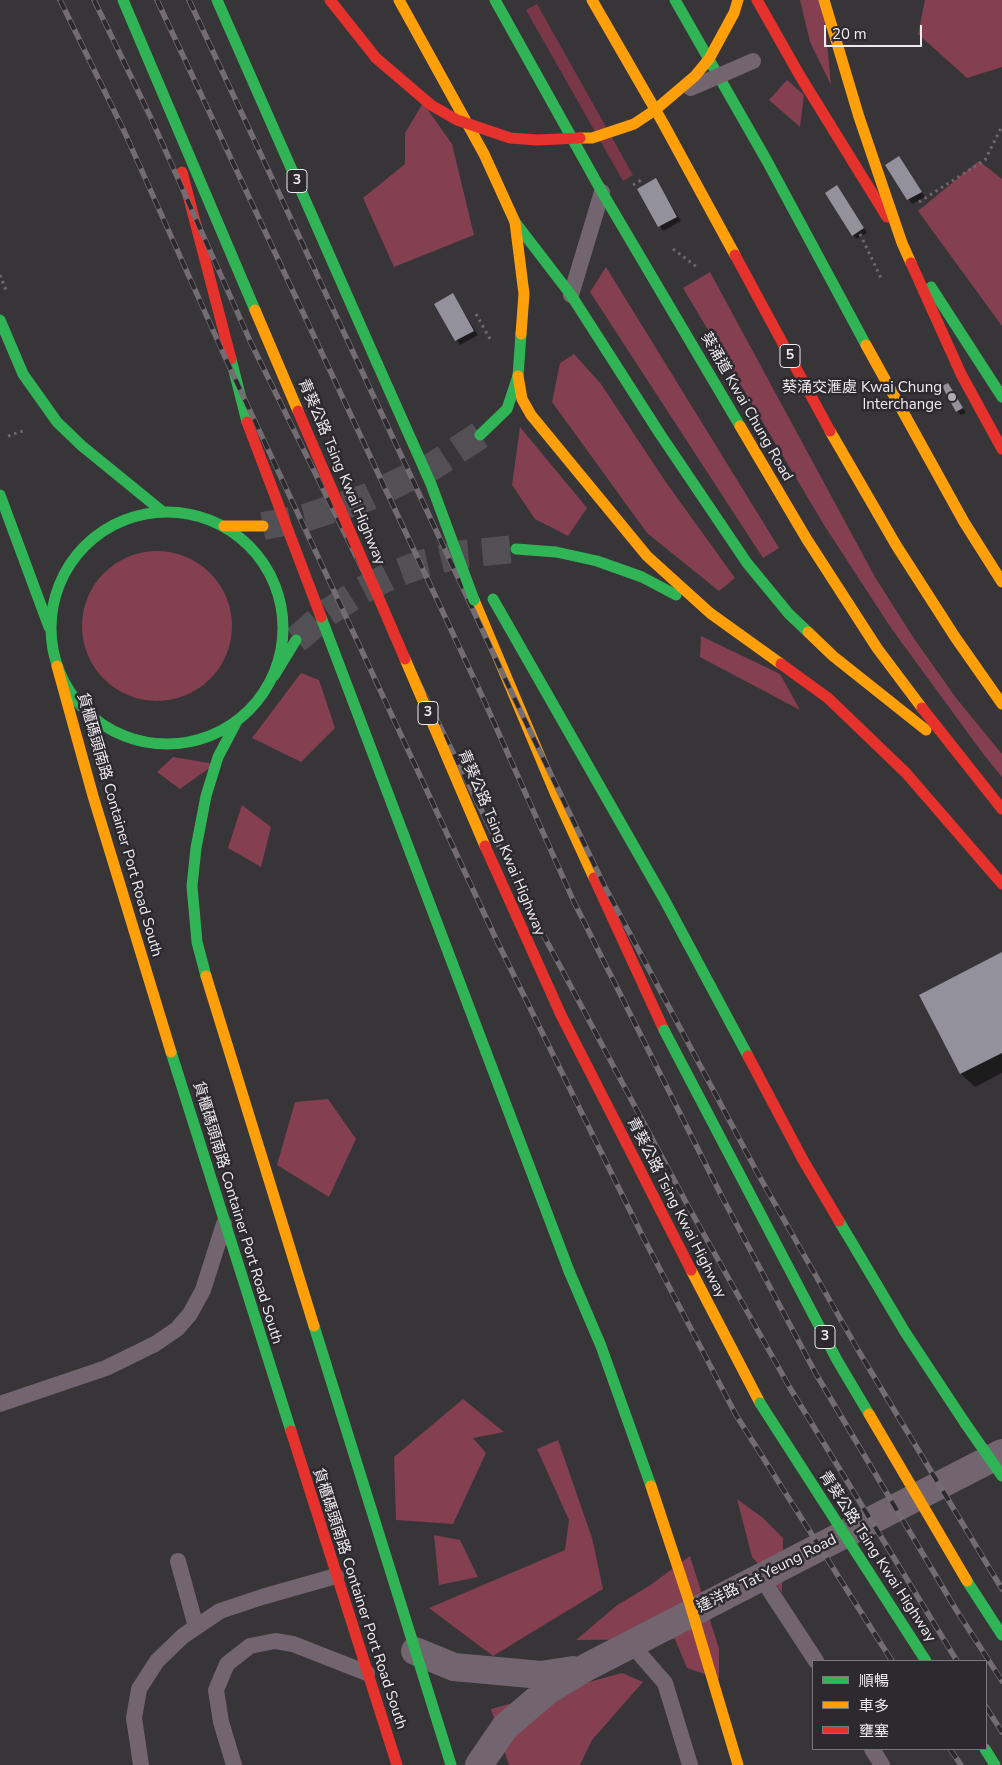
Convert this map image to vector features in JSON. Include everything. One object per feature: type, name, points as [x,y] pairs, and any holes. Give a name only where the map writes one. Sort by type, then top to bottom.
[{"type":"main road","name":"青葵公路 Tsing Kwai Highway","points":[[123,0],[511,906],[561,1015],[760,1403],[925,1660]]},
{"type":"main road","name":"3","points":[[217,0],[431,484],[462,572],[556,795],[664,1030],[837,1360],[975,1594],[1002,1635]]},
{"type":"main road","points":[[330,0],[376,58],[404,84],[431,105],[457,120],[487,132],[510,138],[537,140],[592,138],[634,124],[675,95],[695,76],[709,59],[723,34],[738,0]]},
{"type":"main road","points":[[399,0],[484,154],[515,222],[571,294],[660,434],[747,563],[789,614],[833,656],[955,752]]},
{"type":"main road","name":"葵涌道 Kwai Chung Road","points":[[495,0],[602,192],[806,538],[877,648],[955,752],[1002,809]]},
{"type":"main road","name":"5","points":[[592,0],[668,131],[844,456],[928,595],[1002,704]]},
{"type":"main road","points":[[675,0],[767,161],[918,441],[964,522],[1002,582]]},
{"type":"main road","points":[[757,0],[800,76],[1002,397]]},
{"type":"main road","points":[[824,0],[859,117],[902,243],[961,374],[1002,449]]},
{"type":"main road","points":[[157,78],[247,422],[565,1262],[601,1346],[629,1421],[683,1583],[738,1765]]},
{"type":"main road","points":[[515,222],[524,294],[518,376],[522,399],[531,416],[647,556],[710,613],[828,698],[906,773],[1002,884]]},
{"type":"main road","points":[[0,320],[23,374],[57,422],[82,446],[163,512]]},
{"type":"main road","points":[[480,435],[507,409],[518,376]]},
{"type":"main road","points":[[431,484],[474,564]]},
{"type":"main road","points":[[0,495],[50,629],[57,666],[66,687],[79,705],[106,727],[138,741],[173,744],[207,737],[237,721],[258,700],[296,640]]},
{"type":"main road","points":[[50,629],[54,596],[66,571],[70,563],[95,536],[127,519],[163,512],[199,516],[224,526],[251,547],[271,576],[282,608],[283,642],[274,676]]},
{"type":"main road","points":[[224,526],[263,526]]},
{"type":"main road","points":[[516,549],[556,552],[597,561],[642,577],[710,613]]},
{"type":"main road","points":[[488,590],[668,906],[803,1160],[905,1332],[1002,1476]]},
{"type":"main road","name":"貨櫃碼頭南路 Container Port Road South","points":[[57,666],[93,796],[224,1224],[397,1765]]},
{"type":"main road","points":[[237,721],[218,757],[206,796],[196,848],[192,886],[197,942],[214,1005],[451,1765]]},
{"type":"main road","points":[[985,1750],[995,1765]]},
{"type":"street","name":"達洋路 Tat Yeung Road","points":[[479,1765],[505,1727],[547,1691],[585,1668],[1002,1453]]},
{"type":"street","name":"達洋路 Tat Yeung Road","points":[[415,1651],[454,1667],[541,1675],[585,1668]]},
{"type":"lane","points":[[675,95],[753,61]]},
{"type":"lane","points":[[571,294],[602,192]]},
{"type":"lane","points":[[0,1404],[106,1368],[155,1344],[177,1329],[190,1314],[203,1290],[224,1224]]},
{"type":"lane","points":[[178,1561],[196,1627]]},
{"type":"lane","points":[[142,1765],[134,1718],[139,1689],[157,1661],[183,1636],[220,1611],[336,1576]]},
{"type":"lane","points":[[761,1577],[815,1660]]},
{"type":"lane","points":[[234,1765],[221,1722],[216,1690],[227,1664],[250,1646],[275,1641],[293,1644],[367,1673]]},
{"type":"lane","points":[[631,1644],[665,1683],[690,1765]]},
{"type":"lane","points":[[873,1750],[882,1765]]},
{"type":"path","points":[[919,202],[985,160],[1002,126]]},
{"type":"path","points":[[858,232],[881,278]]},
{"type":"path","points":[[476,314],[491,341]]},
{"type":"path","points":[[8,436],[32,429]]},
{"type":"shaded area","points":[[800,0],[820,0],[824,11],[831,85],[810,42]]},
{"type":"shaded area","points":[[925,0],[1002,0],[1002,67],[967,78],[918,34]]},
{"type":"shaded area","points":[[537,4],[633,175],[623,181],[526,10]]},
{"type":"shaded area","points":[[787,80],[804,95],[800,127],[769,100]]},
{"type":"shaded area","points":[[423,103],[452,144],[474,235],[394,267],[363,198],[405,164],[405,133]]},
{"type":"shaded area","points":[[979,161],[1002,179],[1002,326],[918,211]]},
{"type":"shaded area","points":[[606,267],[779,548],[763,558],[590,292]]},
{"type":"shaded area","points":[[710,272],[875,577],[913,637],[956,698],[1002,754],[1002,777],[891,628],[824,525],[683,288]]},
{"type":"shaded area","points":[[574,354],[601,384],[665,481],[735,578],[719,591],[647,533],[552,402],[560,363]]},
{"type":"shaded area","points":[[520,427],[587,508],[568,536],[535,519],[512,485]]},
{"type":"shaded area","points":[[157,551],[186,557],[210,573],[226,597],[232,626],[226,655],[210,679],[186,695],[157,701],[128,695],[104,679],[88,655],[82,626],[88,597],[104,573],[128,557]]},
{"type":"shaded area","points":[[701,636],[780,674],[800,710],[700,657]]},
{"type":"shaded area","points":[[301,673],[319,680],[335,728],[301,762],[252,738]]},
{"type":"shaded area","points":[[173,757],[215,764],[180,789],[157,772]]},
{"type":"shaded area","points":[[242,805],[271,827],[261,867],[228,848]]},
{"type":"shaded area","points":[[328,1099],[356,1139],[329,1197],[277,1165],[295,1102]]},
{"type":"shaded area","points":[[463,1399],[504,1432],[473,1438],[486,1453],[453,1524],[396,1520],[394,1457]]},
{"type":"shaded area","points":[[558,1440],[592,1538],[603,1589],[493,1656],[429,1608],[565,1550],[569,1520],[537,1449]]},
{"type":"shaded area","points":[[737,1499],[763,1518],[783,1538],[782,1592],[752,1557]]},
{"type":"shaded area","points":[[434,1535],[460,1540],[478,1577],[439,1585]]},
{"type":"shaded area","points":[[690,1556],[719,1649],[719,1679],[687,1668],[675,1639],[576,1640],[616,1606],[649,1586]]},
{"type":"shaded area","points":[[622,1673],[643,1682],[592,1740],[580,1765],[509,1765],[491,1709]]},
{"type":"building","points":[[899,156],[922,192],[907,200],[885,165]]},
{"type":"building","points":[[656,178],[677,217],[658,227],[637,189]]},
{"type":"building","points":[[837,185],[864,228],[852,236],[825,193]]},
{"type":"building","points":[[453,293],[474,331],[455,341],[434,304]]},
{"type":"building","name":"葵涌交滙處 Kwai Chung Interchange","points":[[948,383],[963,408],[956,412],[942,386]]},
{"type":"building","points":[[1002,952],[1002,1053],[960,1074],[919,995]]},
{"type":"tunnel","points":[[263,526],[305,518],[368,497],[433,466],[480,435]]},
{"type":"tunnel","points":[[296,640],[327,613],[361,591],[392,575],[425,563],[463,554],[516,549]]},
{"type":"railway","points":[[60,0],[125,133],[225,357],[496,939],[641,1233],[736,1415],[891,1660]]},
{"type":"railway","points":[[94,0],[151,118],[251,343],[536,921],[688,1206],[790,1388],[956,1660]]},
{"type":"railway","points":[[157,0],[483,698],[574,902],[720,1193],[816,1374],[955,1608],[1002,1681]]},
{"type":"railway","points":[[189,0],[509,687],[605,887],[758,1174],[858,1350],[1002,1589]]},
{"type":"railway","points":[[987,1709],[1002,1732]]},
{"type":"railway","points":[[951,1750],[961,1765]]},
{"type":"traffic: fast","points":[[123,0],[255,310]]},
{"type":"traffic: fast","points":[[217,0],[377,363]]},
{"type":"traffic: fast","points":[[495,0],[602,192],[740,426]]},
{"type":"traffic: fast","points":[[675,0],[767,161],[866,345]]},
{"type":"traffic: fast","points":[[515,222],[571,295],[660,434],[747,563],[789,614],[808,632]]},
{"type":"traffic: fast","points":[[931,287],[1002,397]]},
{"type":"traffic: fast","points":[[0,320],[23,374],[57,422],[82,446],[163,512]]},
{"type":"traffic: fast","points":[[480,435],[507,409],[518,376],[521,334]]},
{"type":"traffic: fast","points":[[231,359],[247,422]]},
{"type":"traffic: fast","points":[[377,363],[431,484],[474,600]]},
{"type":"traffic: fast","points":[[0,495],[49,627]]},
{"type":"traffic: fast","points":[[167,512],[190,514],[211,521],[222,526],[249,546],[269,573],[274,584],[281,605],[283,628],[281,651],[274,672],[269,683],[249,710],[222,730],[211,735],[190,742],[167,744],[144,742],[123,735],[112,730],[85,710],[65,683],[60,672],[53,651],[51,628],[53,605],[60,584],[65,573],[85,546],[112,526],[123,521],[144,514],[167,512]]},
{"type":"traffic: fast","points":[[516,549],[556,552],[597,561],[642,577],[676,595]]},
{"type":"traffic: fast","points":[[493,599],[664,899],[748,1056]]},
{"type":"traffic: fast","points":[[321,617],[486,1052]]},
{"type":"traffic: fast","points":[[274,676],[296,640]]},
{"type":"traffic: fast","points":[[206,976],[197,942],[192,886],[196,848],[206,796],[218,757],[237,721]]},
{"type":"traffic: fast","points":[[664,1030],[837,1360],[869,1414]]},
{"type":"traffic: fast","points":[[171,1052],[291,1431]]},
{"type":"traffic: fast","points":[[486,1052],[569,1271]]},
{"type":"traffic: fast","points":[[839,1221],[905,1332],[965,1423]]},
{"type":"traffic: fast","points":[[569,1271],[601,1346],[651,1486]]},
{"type":"traffic: fast","points":[[314,1326],[451,1765]]},
{"type":"traffic: fast","points":[[760,1403],[925,1660]]},
{"type":"traffic: fast","points":[[965,1423],[1002,1476]]},
{"type":"traffic: fast","points":[[967,1581],[1002,1635]]},
{"type":"traffic: fast","points":[[986,1750],[995,1765]]},
{"type":"traffic: slow","points":[[399,0],[484,154],[515,222],[524,294],[521,334]]},
{"type":"traffic: slow","points":[[592,0],[663,123],[735,255]]},
{"type":"traffic: slow","points":[[580,138],[592,138],[634,124],[655,110],[695,76],[709,59],[734,13],[738,0]]},
{"type":"traffic: slow","points":[[824,0],[859,117],[902,243],[911,263]]},
{"type":"traffic: slow","points":[[255,310],[298,411]]},
{"type":"traffic: slow","points":[[866,345],[964,522],[1002,582]]},
{"type":"traffic: slow","points":[[518,376],[522,399],[531,415],[647,556],[710,613],[781,664]]},
{"type":"traffic: slow","points":[[740,426],[806,538],[877,648],[922,708]]},
{"type":"traffic: slow","points":[[830,431],[896,545],[955,637],[1002,704]]},
{"type":"traffic: slow","points":[[224,526],[263,526]]},
{"type":"traffic: slow","points":[[474,600],[556,795],[594,878]]},
{"type":"traffic: slow","points":[[808,632],[833,656],[926,730]]},
{"type":"traffic: slow","points":[[405,659],[485,846]]},
{"type":"traffic: slow","points":[[57,666],[93,796],[171,1052]]},
{"type":"traffic: slow","points":[[206,976],[314,1326]]},
{"type":"traffic: slow","points":[[691,1270],[760,1403]]},
{"type":"traffic: slow","points":[[869,1414],[967,1581]]},
{"type":"traffic: slow","points":[[651,1486],[689,1601],[738,1765]]},
{"type":"traffic: jam","points":[[330,0],[376,58],[431,105],[457,120],[510,138],[537,140],[580,138]]},
{"type":"traffic: jam","points":[[757,0],[800,76],[887,217]]},
{"type":"traffic: jam","points":[[182,172],[231,359]]},
{"type":"traffic: jam","points":[[735,255],[830,431]]},
{"type":"traffic: jam","points":[[911,263],[961,374],[1002,449]]},
{"type":"traffic: jam","points":[[298,411],[405,659]]},
{"type":"traffic: jam","points":[[247,422],[321,617]]},
{"type":"traffic: jam","points":[[781,664],[828,698],[906,773],[1002,884]]},
{"type":"traffic: jam","points":[[922,708],[1002,809]]},
{"type":"traffic: jam","points":[[485,846],[561,1015]]},
{"type":"traffic: jam","points":[[594,878],[664,1030]]},
{"type":"traffic: jam","points":[[561,1015],[691,1270]]},
{"type":"traffic: jam","points":[[748,1056],[803,1160],[839,1221]]},
{"type":"traffic: jam","points":[[291,1431],[397,1765]]},
{"type":"place","name":"葵涌交滙處 Kwai Chung Interchange","points":[[952,397]]}]
